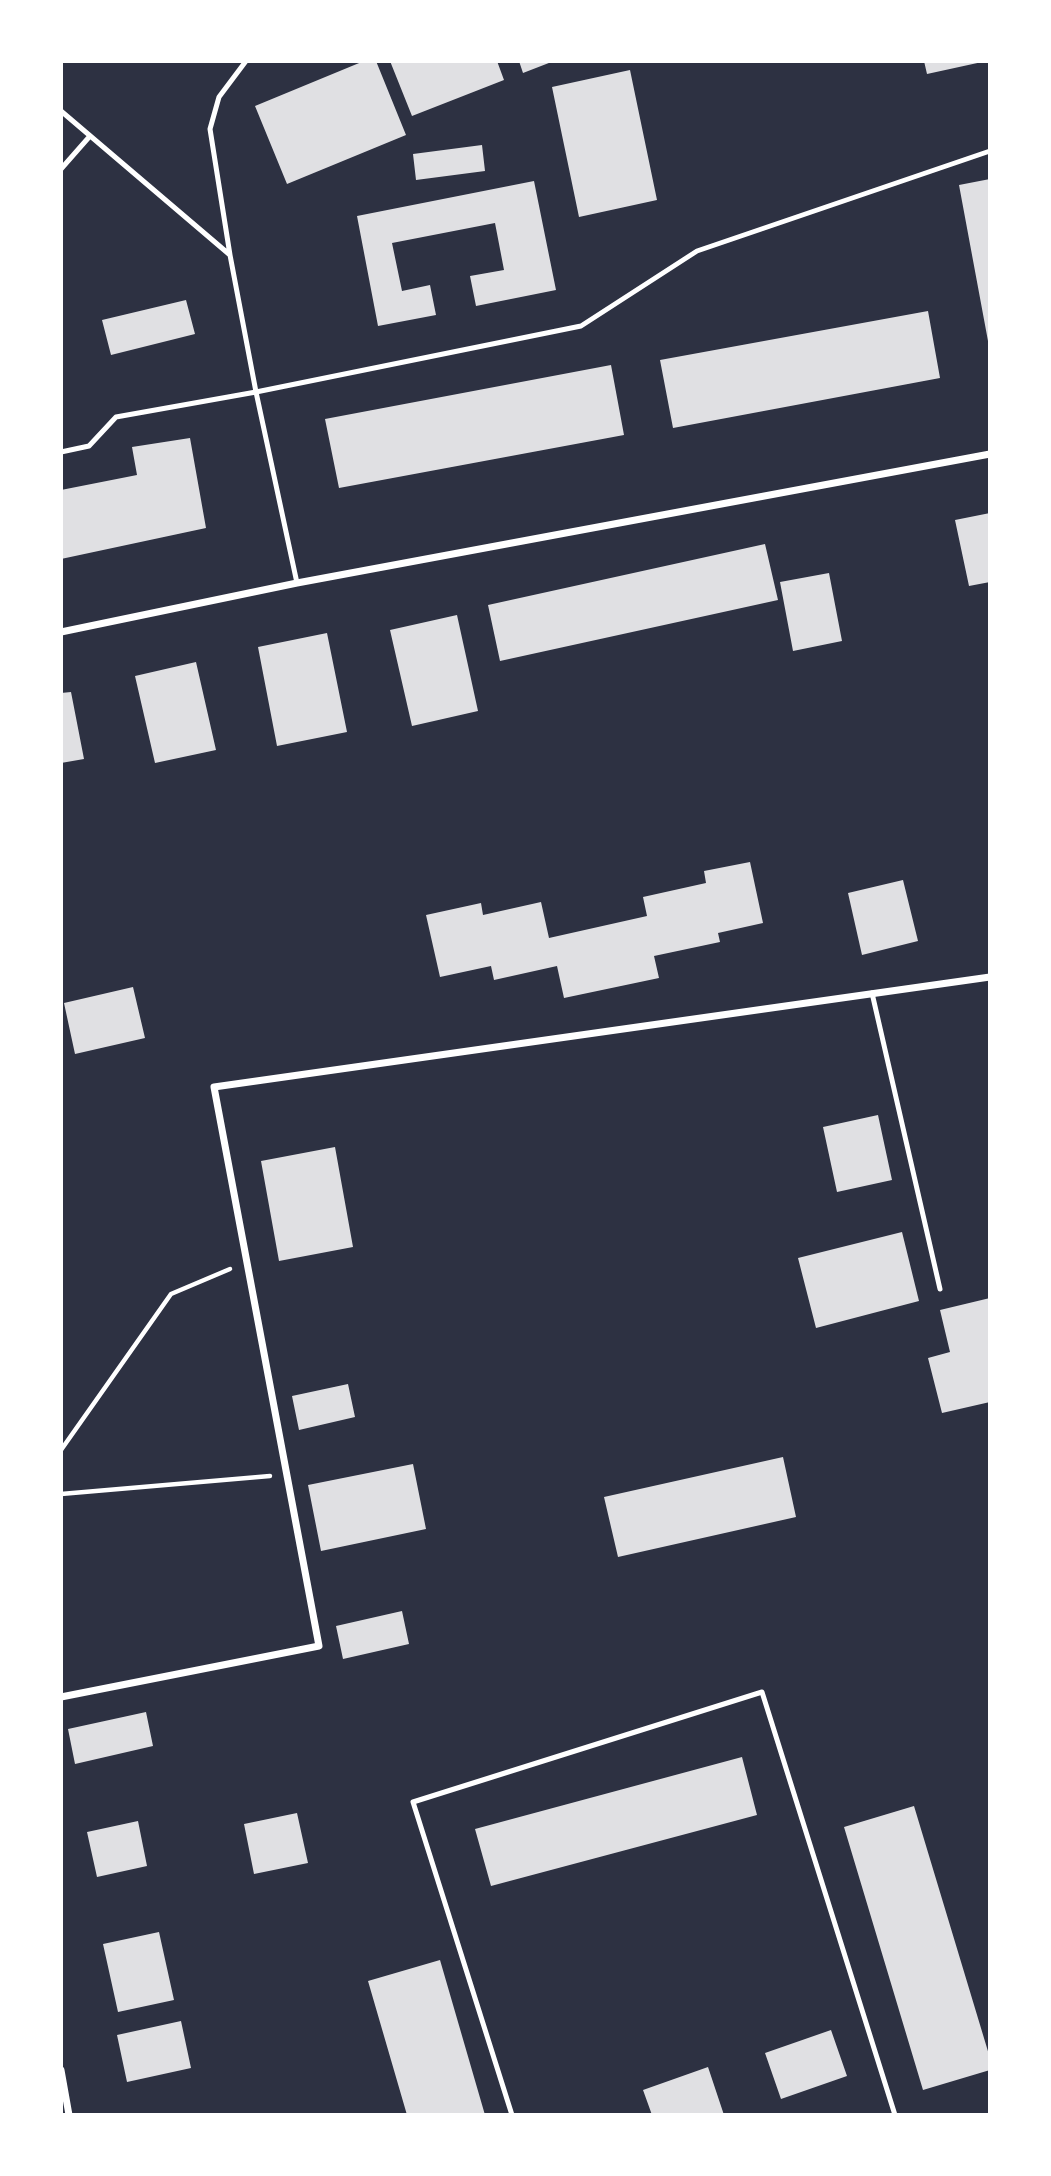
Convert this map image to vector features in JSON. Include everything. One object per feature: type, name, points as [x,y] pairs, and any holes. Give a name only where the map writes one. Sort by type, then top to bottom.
[{"type":"street","points":[[61,632],[297,583],[990,454]]},
{"type":"street","points":[[61,1698],[318,1646],[214,1087],[990,977]]},
{"type":"street","points":[[61,2070],[69,2115]]},
{"type":"lane","points":[[246,61],[219,97],[210,129],[256,392],[297,583]]},
{"type":"lane","points":[[61,111],[230,255]]},
{"type":"lane","points":[[61,169],[90,136]]},
{"type":"lane","points":[[61,452],[89,446],[116,417],[256,392],[581,326],[697,251],[990,151]]},
{"type":"lane","points":[[872,993],[940,1289]]},
{"type":"lane","points":[[512,2115],[413,1802],[762,1692],[895,2115]]},
{"type":"path","points":[[61,1450],[171,1294],[247,1262]]},
{"type":"path","points":[[61,1494],[286,1475]]},
{"type":"building","points":[[364,61],[376,61],[406,135],[287,184],[255,106]]},
{"type":"building","points":[[390,61],[497,61],[504,80],[412,116]]},
{"type":"building","points":[[519,61],[554,61],[523,73]]},
{"type":"building","points":[[924,61],[982,61],[982,62],[927,74]]},
{"type":"building","points":[[630,70],[657,200],[579,217],[552,87]]},
{"type":"building","points":[[482,145],[485,171],[416,180],[413,154]]},
{"type":"building","points":[[990,179],[990,341],[988,341],[959,185]]},
{"type":"building","points":[[534,181],[556,290],[476,306],[470,276],[504,270],[495,223],[392,243],[402,291],[430,285],[436,315],[378,326],[357,216]]},
{"type":"building","points":[[186,300],[195,334],[111,355],[102,320]]},
{"type":"building","points":[[928,311],[940,378],[673,428],[660,360]]},
{"type":"building","points":[[611,365],[624,435],[339,488],[325,419]]},
{"type":"building","points":[[190,438],[206,528],[61,559],[61,490],[137,475],[132,447]]},
{"type":"building","points":[[990,513],[990,582],[969,586],[955,520]]},
{"type":"building","points":[[765,544],[778,600],[500,661],[488,605]]},
{"type":"building","points":[[829,573],[842,641],[793,651],[780,582]]},
{"type":"building","points":[[457,615],[478,711],[412,726],[390,630]]},
{"type":"building","points":[[327,633],[347,732],[277,746],[258,647]]},
{"type":"building","points":[[196,662],[216,750],[155,763],[135,676]]},
{"type":"building","points":[[71,692],[84,759],[61,763],[61,693]]},
{"type":"building","points":[[750,862],[763,923],[718,933],[720,942],[654,956],[659,978],[564,998],[557,966],[494,980],[491,966],[440,977],[426,915],[481,903],[483,915],[541,902],[549,938],[647,916],[643,897],[706,883],[704,871]]},
{"type":"building","points":[[903,880],[918,941],[862,955],[848,893]]},
{"type":"building","points":[[133,987],[145,1038],[75,1054],[64,1003]]},
{"type":"building","points":[[878,1115],[892,1180],[837,1192],[823,1127]]},
{"type":"building","points":[[335,1147],[353,1247],[279,1261],[261,1161]]},
{"type":"building","points":[[902,1232],[919,1301],[816,1328],[798,1258]]},
{"type":"building","points":[[990,1298],[990,1402],[942,1413],[928,1358],[950,1352],[940,1310]]},
{"type":"building","points":[[348,1384],[355,1417],[299,1430],[292,1396]]},
{"type":"building","points":[[783,1457],[796,1517],[618,1557],[604,1497]]},
{"type":"building","points":[[413,1464],[426,1529],[321,1551],[308,1485]]},
{"type":"building","points":[[402,1611],[409,1644],[343,1659],[336,1626]]},
{"type":"building","points":[[146,1712],[153,1746],[75,1764],[68,1729]]},
{"type":"building","points":[[742,1757],[757,1815],[491,1886],[475,1829]]},
{"type":"building","points":[[914,1806],[990,2058],[990,2070],[923,2090],[844,1827]]},
{"type":"building","points":[[297,1813],[308,1863],[254,1874],[244,1824]]},
{"type":"building","points":[[138,1821],[147,1866],[97,1877],[87,1832]]},
{"type":"building","points":[[159,1932],[174,2000],[118,2012],[103,1944]]},
{"type":"building","points":[[440,1960],[485,2115],[407,2115],[368,1981]]},
{"type":"building","points":[[181,2021],[191,2068],[127,2082],[117,2035]]},
{"type":"building","points":[[831,2030],[847,2076],[781,2099],[765,2053]]},
{"type":"building","points":[[708,2067],[724,2115],[652,2115],[643,2090]]}]
